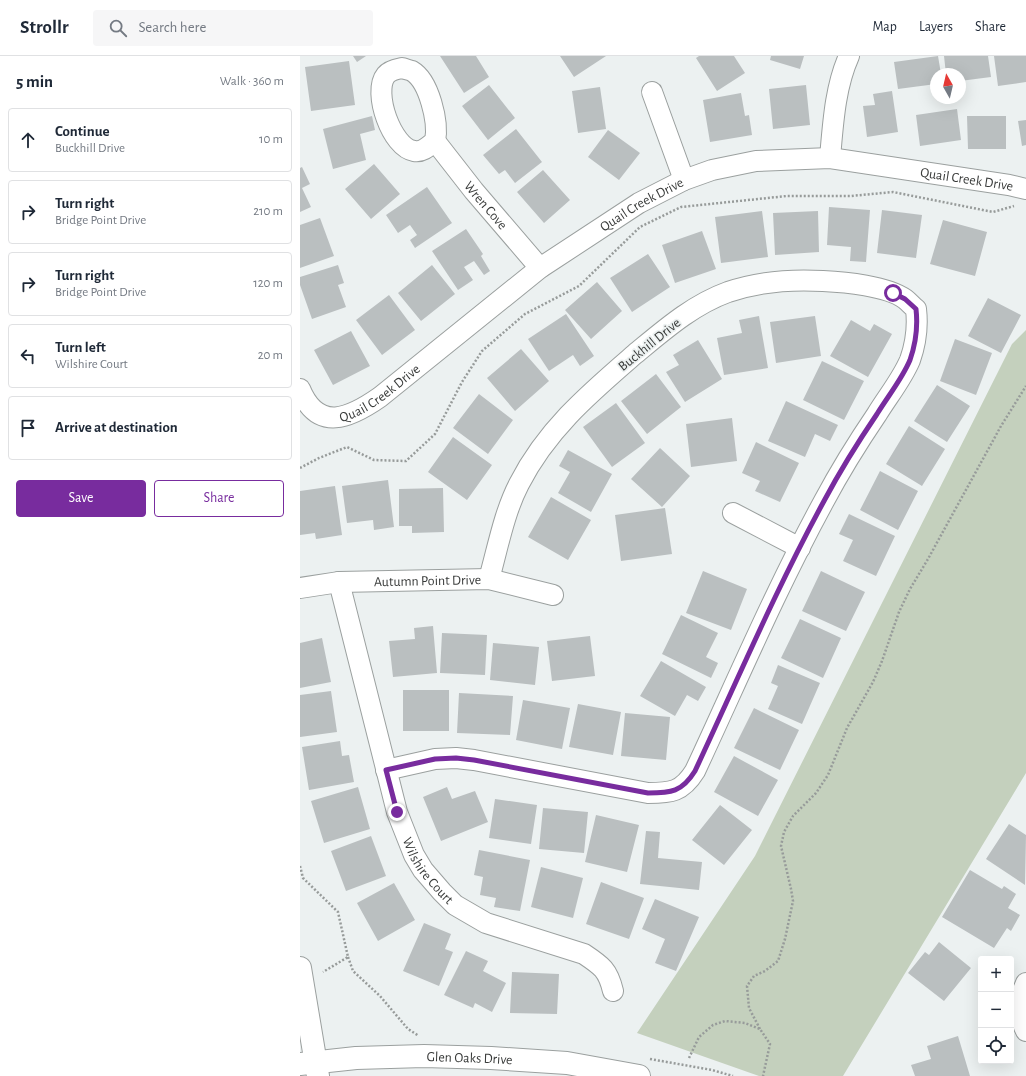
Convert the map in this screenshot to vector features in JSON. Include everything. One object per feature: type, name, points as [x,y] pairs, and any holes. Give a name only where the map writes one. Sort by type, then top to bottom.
[{"type":"street","points":[[830,158],[834,112],[843,69],[849,56]]},
{"type":"street","points":[[652,92],[684,180]]},
{"type":"street","name":"Wren Cove","points":[[435,140],[474,191],[540,268]]},
{"type":"street","name":"Quail Creek Drive","points":[[300,389],[309,405],[317,412],[329,418],[348,416],[362,410],[540,268],[639,203],[684,180],[712,170],[756,161],[830,158],[1009,185],[1023,197]]},
{"type":"street","name":"Buckhill Drive","points":[[490,579],[503,527],[511,503],[526,472],[545,444],[563,420],[586,396],[680,318],[727,292],[748,286],[777,282],[803,280],[839,281],[865,285],[893,293],[905,299],[916,309],[917,329],[915,345],[910,361],[854,449],[824,501],[800,548]]},
{"type":"street","points":[[386,770],[435,759],[456,758],[474,760],[648,793],[667,793],[680,788],[689,781],[695,771],[800,548],[733,513]]},
{"type":"street","name":"Autumn Point Drive","points":[[300,588],[339,582],[490,579],[553,595]]},
{"type":"street","name":"Wilshire Court","points":[[339,582],[397,812],[414,855],[423,870],[455,905],[486,923],[584,954],[598,963],[607,972],[613,991]]},
{"type":"street","points":[[300,968],[311,1067]]},
{"type":"street","points":[[1026,983],[1020,999],[1022,1023],[1026,1031]]},
{"type":"street","name":"Glen Oaks Drive","points":[[311,1067],[356,1058],[424,1056],[491,1058],[644,1068]]},
{"type":"path","points":[[300,468],[319,458],[347,447],[374,460],[406,461],[435,434],[462,382],[482,351],[525,314],[579,286],[640,227],[680,207],[787,196],[851,196],[893,192],[993,212],[1023,197]]},
{"type":"path","points":[[763,1076],[770,1044],[749,1008],[747,986],[754,976],[765,971],[778,961],[785,939],[793,901],[792,889],[781,846],[784,832],[793,816],[816,793],[828,775],[847,728],[873,682],[899,612],[910,589],[1001,426],[1026,386]]},
{"type":"path","points":[[300,866],[303,878],[338,912],[348,957],[353,971],[380,996],[408,1029],[421,1037]]},
{"type":"path","points":[[324,972],[348,957]]},
{"type":"path","points":[[689,1058],[699,1036],[713,1025],[725,1021],[745,1024],[760,1029]]},
{"type":"path","points":[[644,1068],[712,1070],[733,1076]]},
{"type":"green space","points":[[1026,330],[1026,773],[843,1076],[759,1076],[637,1033],[755,856],[1012,344]]},
{"type":"building","points":[[353,56],[366,56],[357,62]]},
{"type":"building","points":[[440,56],[476,56],[489,77],[464,93]]},
{"type":"building","points":[[560,56],[606,56],[574,77]]},
{"type":"building","points":[[699,56],[734,56],[745,73],[717,91],[696,58]]},
{"type":"building","points":[[771,56],[804,56],[800,69],[770,60]]},
{"type":"building","points":[[938,56],[940,68],[930,68],[930,85],[898,89],[894,62]]},
{"type":"building","points":[[944,56],[988,56],[991,77],[966,80],[966,68],[945,68]]},
{"type":"building","points":[[994,56],[1026,56],[1026,82],[998,86]]},
{"type":"building","points":[[349,61],[355,105],[311,111],[305,67]]},
{"type":"building","points":[[489,85],[515,118],[488,140],[462,106]]},
{"type":"building","points":[[806,85],[810,125],[773,129],[769,89]]},
{"type":"building","points":[[600,87],[606,129],[578,133],[572,91]]},
{"type":"building","points":[[892,91],[898,132],[867,137],[863,106],[875,105],[873,94]]},
{"type":"building","points":[[741,93],[745,116],[749,115],[752,135],[710,142],[703,100]]},
{"type":"building","points":[[957,109],[961,140],[920,146],[916,115]]},
{"type":"building","points":[[372,116],[375,130],[360,134],[366,160],[333,169],[323,129]]},
{"type":"building","points":[[967,116],[1006,116],[1006,149],[968,149]]},
{"type":"building","points":[[1026,120],[1026,145],[1022,146],[1018,121]]},
{"type":"building","points":[[516,129],[542,162],[515,183],[505,170],[499,174],[483,155]]},
{"type":"building","points":[[608,130],[640,153],[619,180],[588,157]]},
{"type":"building","points":[[374,164],[400,194],[371,219],[345,189]]},
{"type":"building","points":[[302,167],[310,184],[302,188],[311,207],[300,212],[300,168]]},
{"type":"building","points":[[543,170],[570,200],[544,223],[517,192]]},
{"type":"building","points":[[427,187],[452,223],[415,248],[410,240],[417,235],[410,225],[398,233],[386,215]]},
{"type":"building","points":[[829,207],[870,210],[866,262],[850,261],[851,247],[827,245]]},
{"type":"building","points":[[882,210],[922,215],[916,258],[877,253]]},
{"type":"building","points":[[762,211],[768,257],[721,263],[715,217]]},
{"type":"building","points":[[818,211],[819,252],[775,255],[773,213]]},
{"type":"building","points":[[320,218],[334,256],[300,268],[300,225]]},
{"type":"building","points":[[943,220],[987,232],[975,276],[930,264]]},
{"type":"building","points":[[466,229],[483,254],[481,256],[490,271],[484,275],[474,261],[464,267],[473,280],[458,290],[432,251]]},
{"type":"building","points":[[702,231],[716,269],[675,283],[662,245]]},
{"type":"building","points":[[648,254],[670,287],[632,312],[610,278]]},
{"type":"building","points":[[338,265],[344,283],[338,285],[346,307],[312,319],[300,285],[300,277]]},
{"type":"building","points":[[432,265],[455,294],[421,321],[398,293]]},
{"type":"building","points":[[597,282],[622,311],[591,339],[565,310]]},
{"type":"building","points":[[389,295],[415,330],[382,355],[356,320]]},
{"type":"building","points":[[988,298],[1021,315],[1001,353],[968,336]]},
{"type":"building","points":[[566,314],[594,356],[580,366],[573,355],[549,371],[528,339]]},
{"type":"building","points":[[759,316],[768,368],[724,375],[717,338],[742,333],[739,320]]},
{"type":"building","points":[[815,316],[821,356],[776,363],[770,322]]},
{"type":"building","points":[[851,320],[870,331],[874,324],[892,334],[868,377],[830,356]]},
{"type":"building","points":[[351,331],[370,366],[333,385],[314,350]]},
{"type":"building","points":[[955,339],[992,353],[976,395],[940,381]]},
{"type":"building","points":[[698,340],[722,379],[685,402],[666,372],[679,365],[673,355]]},
{"type":"building","points":[[521,349],[549,381],[515,411],[487,378]]},
{"type":"building","points":[[822,361],[864,381],[844,420],[803,400]]},
{"type":"building","points":[[656,374],[681,407],[647,434],[621,401]]},
{"type":"building","points":[[937,385],[970,406],[947,442],[914,421]]},
{"type":"building","points":[[479,394],[513,420],[488,454],[453,428]]},
{"type":"building","points":[[786,401],[838,425],[830,441],[815,434],[805,457],[768,441]]},
{"type":"building","points":[[616,403],[645,443],[612,467],[583,427]]},
{"type":"building","points":[[732,418],[737,461],[691,467],[686,424]]},
{"type":"building","points":[[909,426],[945,449],[922,486],[886,464]]},
{"type":"building","points":[[453,437],[492,465],[467,500],[428,472]]},
{"type":"building","points":[[756,442],[799,463],[780,502],[755,491],[760,481],[742,473]]},
{"type":"building","points":[[660,448],[690,476],[662,507],[631,479]]},
{"type":"building","points":[[568,450],[612,474],[591,512],[558,493],[570,472],[559,466]]},
{"type":"building","points":[[880,471],[918,491],[898,530],[860,510]]},
{"type":"building","points":[[388,480],[394,527],[374,530],[373,520],[347,523],[342,486]]},
{"type":"building","points":[[335,486],[342,535],[316,539],[315,533],[300,535],[300,491]]},
{"type":"building","points":[[443,488],[444,532],[412,533],[412,526],[399,526],[399,489]]},
{"type":"building","points":[[551,497],[591,520],[568,560],[528,537]]},
{"type":"building","points":[[665,508],[672,554],[621,561],[615,515]]},
{"type":"building","points":[[849,514],[895,536],[876,576],[843,561],[853,540],[839,534]]},
{"type":"building","points":[[703,571],[747,589],[731,630],[686,613]]},
{"type":"building","points":[[821,571],[865,592],[846,631],[802,611]]},
{"type":"building","points":[[681,615],[718,633],[706,657],[718,663],[711,678],[662,654]]},
{"type":"building","points":[[800,619],[841,638],[823,678],[781,658]]},
{"type":"building","points":[[433,626],[437,673],[393,677],[389,641],[415,639],[414,628]]},
{"type":"building","points":[[442,633],[487,635],[485,675],[440,673]]},
{"type":"building","points":[[590,636],[595,676],[552,681],[547,641]]},
{"type":"building","points":[[322,638],[331,682],[300,688],[300,643]]},
{"type":"building","points":[[493,643],[539,647],[535,685],[490,680]]},
{"type":"building","points":[[661,661],[706,687],[698,701],[687,695],[675,716],[640,696]]},
{"type":"building","points":[[778,665],[820,683],[802,724],[768,709],[778,686],[771,683]]},
{"type":"building","points":[[403,690],[449,690],[449,731],[403,731]]},
{"type":"building","points":[[331,691],[337,732],[300,737],[300,695]]},
{"type":"building","points":[[459,693],[513,696],[510,735],[457,733]]},
{"type":"building","points":[[523,700],[570,708],[562,749],[516,740]]},
{"type":"building","points":[[578,704],[621,712],[613,755],[569,747]]},
{"type":"building","points":[[754,708],[799,730],[780,770],[734,748]]},
{"type":"building","points":[[625,713],[670,717],[666,760],[621,756]]},
{"type":"building","points":[[340,741],[342,756],[349,755],[354,782],[309,790],[302,747]]},
{"type":"building","points":[[734,756],[778,780],[758,816],[714,792]]},
{"type":"building","points":[[358,787],[370,829],[324,843],[311,801]]},
{"type":"building","points":[[447,787],[452,799],[475,791],[488,822],[441,841],[423,797]]},
{"type":"building","points":[[495,799],[537,805],[531,844],[489,838]]},
{"type":"building","points":[[720,805],[752,830],[724,865],[692,840]]},
{"type":"building","points":[[543,808],[588,812],[584,853],[539,849]]},
{"type":"building","points":[[596,815],[639,825],[627,872],[585,862]]},
{"type":"building","points":[[1009,824],[1026,835],[1025,885],[986,859]]},
{"type":"building","points":[[646,831],[660,832],[658,858],[702,862],[699,890],[640,884]]},
{"type":"building","points":[[371,836],[386,876],[346,891],[331,851]]},
{"type":"building","points":[[479,850],[530,860],[520,911],[494,907],[496,898],[480,895],[483,877],[474,875]]},
{"type":"building","points":[[541,867],[583,878],[573,918],[531,907]]},
{"type":"building","points":[[970,870],[1002,889],[1004,886],[1016,894],[1008,908],[1020,915],[1011,931],[1007,928],[994,948],[942,917]]},
{"type":"building","points":[[601,882],[644,898],[629,939],[586,924]]},
{"type":"building","points":[[394,883],[415,920],[378,941],[357,903]]},
{"type":"building","points":[[655,899],[699,917],[676,971],[655,963],[665,939],[642,929]]},
{"type":"building","points":[[424,923],[451,934],[445,949],[453,952],[439,986],[403,971]]},
{"type":"building","points":[[939,942],[971,968],[944,1001],[908,973],[925,952],[929,955]]},
{"type":"building","points":[[466,951],[488,961],[483,971],[506,983],[492,1012],[475,1003],[473,1008],[444,995]]},
{"type":"building","points":[[512,972],[559,974],[557,1014],[510,1013]]},
{"type":"building","points":[[958,1036],[970,1076],[915,1076],[911,1065],[931,1059],[927,1046]]},
{"type":"route","points":[[397,812],[386,770],[416,762],[435,759],[456,758],[474,760],[648,793],[667,793],[680,788],[689,781],[781,585],[824,501],[854,449],[910,361],[915,345],[917,329],[916,309],[905,299],[893,293]]}]
